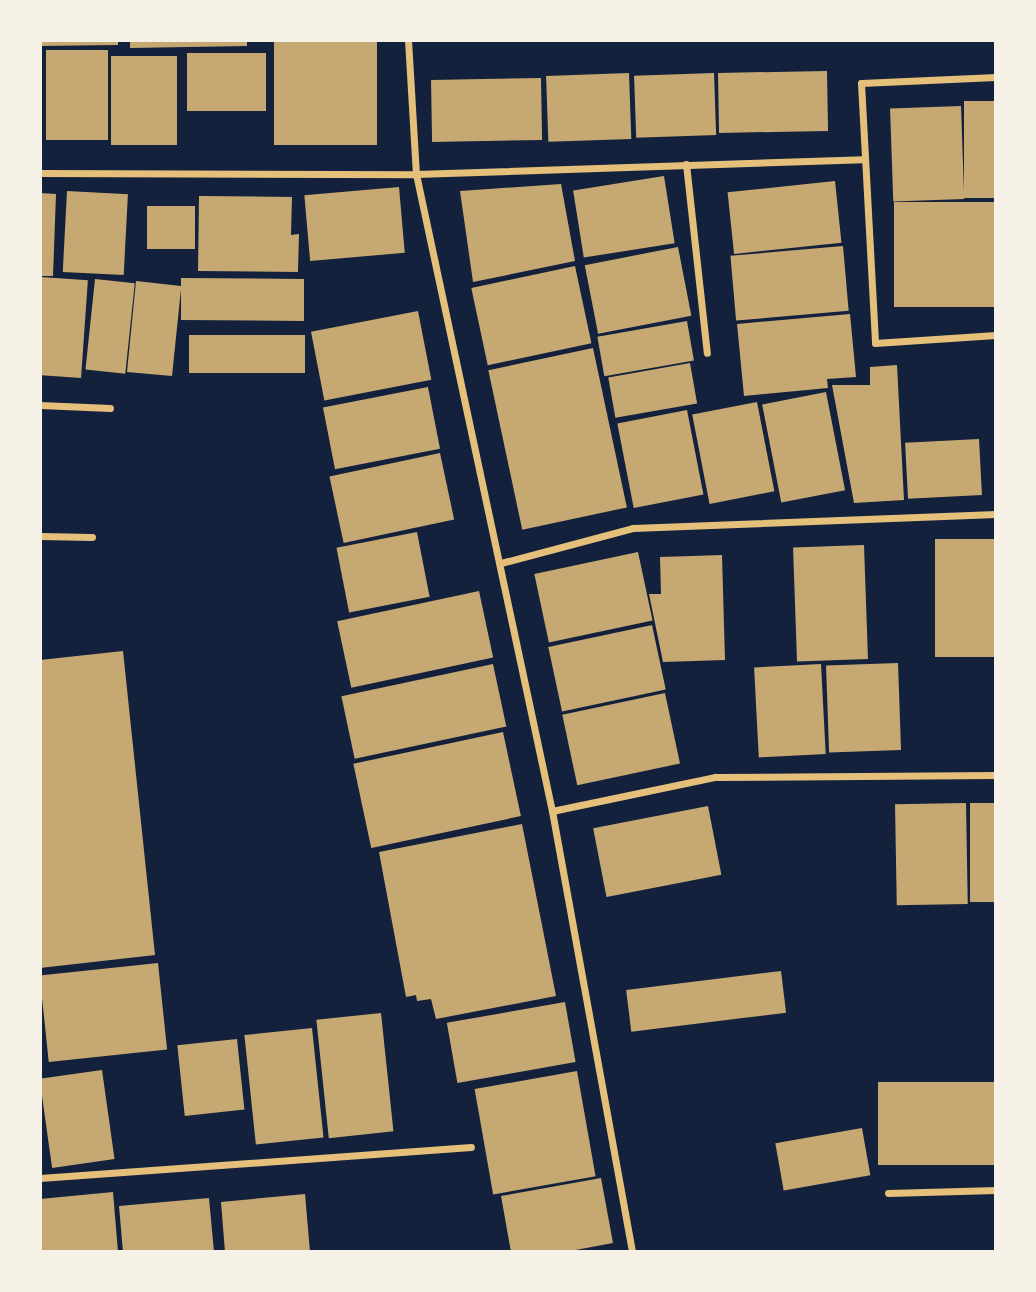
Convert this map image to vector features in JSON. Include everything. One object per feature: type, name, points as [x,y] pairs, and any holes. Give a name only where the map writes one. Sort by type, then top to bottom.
[{"type":"street","points":[[408,40],[416,174],[552,811],[632,1252]]},
{"type":"street","points":[[996,77],[861,83],[863,159],[875,342],[996,335]]},
{"type":"street","points":[[40,173],[416,174],[863,159]]},
{"type":"street","points":[[686,164],[707,353]]},
{"type":"street","points":[[40,405],[110,408]]},
{"type":"street","points":[[501,564],[633,528],[996,514]]},
{"type":"street","points":[[40,536],[92,537]]},
{"type":"street","points":[[552,811],[715,777],[996,775]]},
{"type":"street","points":[[40,1178],[471,1147]]},
{"type":"street","points":[[888,1193],[996,1190]]},
{"type":"building","points":[[40,40],[118,40],[118,45],[40,46]]},
{"type":"building","points":[[130,40],[247,40],[247,46],[130,48]]},
{"type":"building","points":[[274,40],[377,40],[377,145],[274,145]]},
{"type":"building","points":[[46,50],[108,50],[108,140],[46,140]]},
{"type":"building","points":[[187,53],[266,53],[266,111],[187,111]]},
{"type":"building","points":[[111,56],[177,56],[177,145],[111,145]]},
{"type":"building","points":[[827,71],[828,131],[719,133],[718,73]]},
{"type":"building","points":[[629,73],[631,139],[548,142],[546,76]]},
{"type":"building","points":[[714,73],[716,135],[636,138],[634,76]]},
{"type":"building","points":[[541,78],[542,140],[432,142],[431,80]]},
{"type":"building","points":[[964,101],[996,101],[996,198],[964,198]]},
{"type":"building","points":[[961,106],[964,199],[893,201],[890,108]]},
{"type":"building","points":[[664,176],[675,243],[584,258],[573,190]]},
{"type":"building","points":[[835,181],[841,243],[734,254],[728,192]]},
{"type":"building","points":[[561,184],[575,261],[473,282],[460,191]]},
{"type":"building","points":[[399,187],[405,253],[310,261],[304,195]]},
{"type":"building","points":[[67,191],[128,194],[124,275],[63,272]]},
{"type":"building","points":[[40,193],[56,194],[53,276],[40,276]]},
{"type":"building","points":[[199,196],[292,197],[291,235],[299,234],[298,272],[198,271]]},
{"type":"building","points":[[894,202],[996,202],[996,307],[894,307]]},
{"type":"building","points":[[147,206],[195,206],[195,249],[147,249]]},
{"type":"building","points":[[843,246],[849,311],[736,321],[730,256]]},
{"type":"building","points":[[678,247],[691,316],[598,334],[585,265]]},
{"type":"building","points":[[575,266],[591,343],[488,365],[471,288]]},
{"type":"building","points":[[41,277],[88,280],[81,378],[40,375]]},
{"type":"building","points":[[181,278],[304,279],[304,321],[181,320],[181,289],[172,376],[127,372],[136,281],[181,286]]},
{"type":"building","points":[[95,279],[135,283],[125,374],[85,370]]},
{"type":"building","points":[[418,311],[431,380],[324,401],[311,332]]},
{"type":"building","points":[[850,314],[856,377],[827,379],[828,388],[744,396],[737,324]]},
{"type":"building","points":[[687,321],[694,360],[604,376],[597,337]]},
{"type":"building","points":[[189,335],[305,335],[305,373],[189,373]]},
{"type":"building","points":[[593,348],[627,507],[522,530],[488,370]]},
{"type":"building","points":[[690,363],[697,403],[615,418],[608,377]]},
{"type":"building","points":[[897,365],[904,500],[854,503],[832,385],[870,385],[870,367]]},
{"type":"building","points":[[428,387],[440,449],[335,469],[323,407]]},
{"type":"building","points":[[826,392],[845,490],[781,503],[762,404]]},
{"type":"building","points":[[757,402],[774,491],[710,504],[692,415]]},
{"type":"building","points":[[687,410],[703,494],[634,508],[617,424]]},
{"type":"building","points":[[979,439],[982,495],[908,499],[905,443]]},
{"type":"building","points":[[440,453],[454,520],[344,543],[329,476]]},
{"type":"building","points":[[417,532],[430,597],[349,612],[337,548]]},
{"type":"building","points":[[935,539],[996,539],[996,657],[935,657]]},
{"type":"building","points":[[864,545],[868,659],[797,661],[793,547]]},
{"type":"building","points":[[638,552],[653,620],[549,643],[534,574]]},
{"type":"building","points":[[722,555],[725,660],[663,662],[649,594],[661,594],[660,557]]},
{"type":"building","points":[[479,591],[493,658],[351,688],[337,621]]},
{"type":"building","points":[[652,625],[666,690],[562,712],[548,647]]},
{"type":"building","points":[[123,651],[155,955],[40,968],[40,660]]},
{"type":"building","points":[[898,663],[901,750],[829,752],[826,666]]},
{"type":"building","points":[[493,664],[506,727],[355,759],[341,696]]},
{"type":"building","points":[[821,664],[826,754],[759,757],[754,668]]},
{"type":"building","points":[[665,693],[680,763],[577,785],[562,715]]},
{"type":"building","points":[[503,732],[521,816],[371,848],[353,764]]},
{"type":"building","points":[[966,803],[968,904],[897,905],[895,804]]},
{"type":"building","points":[[970,803],[996,803],[996,902],[970,902]]},
{"type":"building","points":[[708,806],[721,875],[607,897],[593,828]]},
{"type":"building","points":[[522,824],[556,996],[436,1019],[431,999],[417,1001],[416,995],[406,997],[379,852]]},
{"type":"building","points":[[158,963],[167,1050],[49,1062],[40,975]]},
{"type":"building","points":[[781,971],[786,1013],[631,1032],[626,990]]},
{"type":"building","points":[[565,1002],[576,1062],[457,1083],[447,1023]]},
{"type":"building","points":[[381,1013],[393,1131],[329,1138],[316,1020]]},
{"type":"building","points":[[312,1028],[323,1137],[256,1145],[244,1035]]},
{"type":"building","points":[[237,1039],[244,1110],[185,1116],[177,1045]]},
{"type":"building","points":[[102,1070],[115,1159],[52,1168],[40,1079]]},
{"type":"building","points":[[577,1071],[596,1176],[493,1194],[475,1089]]},
{"type":"building","points":[[878,1082],[996,1082],[996,1165],[878,1165]]},
{"type":"building","points":[[862,1128],[870,1175],[784,1191],[775,1143]]},
{"type":"building","points":[[601,1178],[613,1243],[565,1252],[511,1252],[501,1196]]},
{"type":"building","points":[[113,1192],[118,1252],[40,1252],[40,1199]]},
{"type":"building","points":[[305,1194],[310,1252],[225,1252],[221,1202]]},
{"type":"building","points":[[209,1198],[214,1252],[123,1252],[119,1206]]}]
